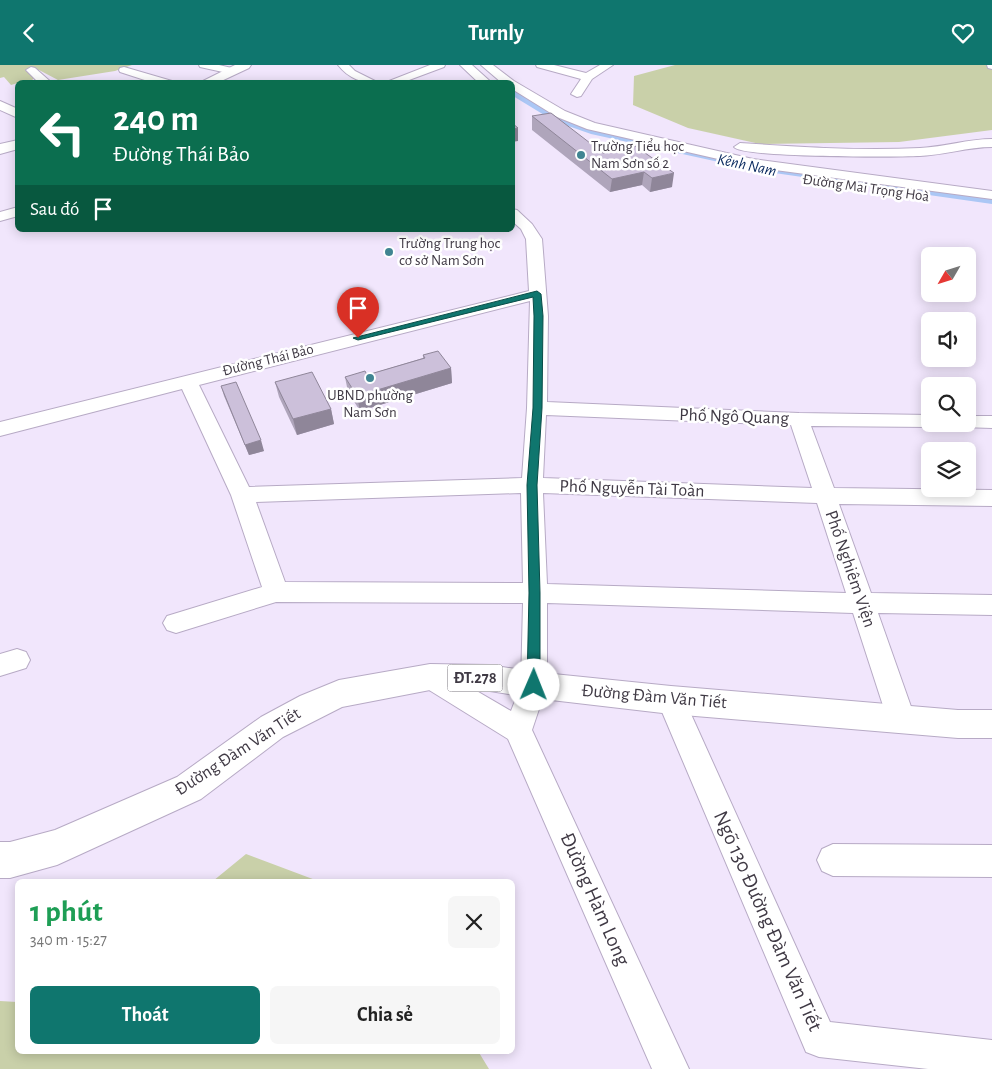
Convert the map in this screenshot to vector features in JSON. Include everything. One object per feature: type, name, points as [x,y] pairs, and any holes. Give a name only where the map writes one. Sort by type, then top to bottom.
[{"type":"main road","points":[[212,80],[245,65]]},
{"type":"main road","name":"Đường Đàm Văn Tiết","points":[[0,860],[58,847],[188,788],[272,727],[311,706],[339,694],[430,677],[490,678],[534,685],[671,700],[958,724],[992,724]]},
{"type":"street","points":[[204,65],[232,71]]},
{"type":"street","points":[[343,65],[351,73],[367,80]]},
{"type":"street","points":[[398,80],[440,65]]},
{"type":"street","points":[[465,65],[484,80]]},
{"type":"street","points":[[486,65],[507,80]]},
{"type":"street","points":[[541,65],[588,77]]},
{"type":"street","points":[[577,94],[588,77],[608,65]]},
{"type":"street","points":[[31,70],[43,80]]},
{"type":"street","points":[[124,70],[158,80]]},
{"type":"street","points":[[515,85],[576,121],[688,147],[771,166],[992,195]]},
{"type":"street","name":"Đường Mai Trọng Hoà","points":[[515,101],[549,121],[576,131],[713,163],[776,175],[992,205]]},
{"type":"street","points":[[0,105],[15,112]]},
{"type":"street","points":[[688,147],[710,145],[890,153],[953,149],[975,143],[992,143]]},
{"type":"street","points":[[0,217],[15,212]]},
{"type":"street","points":[[430,677],[518,730],[534,685],[535,593],[532,485],[537,408],[539,316],[534,239],[527,227],[515,216]]},
{"type":"street","name":"Đường Thái Bảo","points":[[0,429],[537,294]]},
{"type":"street","points":[[188,381],[242,495],[276,592]]},
{"type":"street","name":"Phố Ngô Quang","points":[[537,408],[800,419],[921,421]]},
{"type":"street","name":"Phố Nghiêm Viện","points":[[800,419],[901,718]]},
{"type":"street","points":[[976,422],[992,422]]},
{"type":"street","name":"Phố Nguyễn Tài Toàn","points":[[242,495],[532,485],[825,496],[992,498]]},
{"type":"street","points":[[176,623],[276,592],[535,593],[992,605]]},
{"type":"street","name":"Ngõ 130 Đường Đàm Văn Tiết","points":[[671,700],[819,1039],[992,1058]]},
{"type":"street","name":"Đường Hàm Long","points":[[518,730],[671,1069]]},
{"type":"street","points":[[833,860],[992,861]]},
{"type":"green space","points":[[0,65],[132,65],[115,71],[58,80],[39,70],[32,80],[15,80],[15,84],[11,85],[4,77],[0,78]]},
{"type":"green space","points":[[675,65],[992,65],[992,130],[899,142],[760,144],[688,128],[633,105],[634,76]]},
{"type":"green space","points":[[246,854],[313,879],[215,879]]},
{"type":"green space","points":[[0,1001],[15,1002],[15,1054],[480,1054],[489,1069],[0,1069]]},
{"type":"water","name":"Kênh Nam","points":[[515,90],[552,113],[761,167],[992,198],[992,204],[760,171],[591,134],[554,121],[515,97]]},
{"type":"building","points":[[551,113],[603,153],[635,146],[674,173],[652,178],[644,172],[612,179],[532,116]]},
{"type":"building","points":[[438,351],[451,368],[357,396],[345,377],[365,371],[367,375],[425,358],[423,355]]},
{"type":"building","points":[[312,372],[331,409],[293,419],[275,382]]},
{"type":"building","points":[[236,382],[261,440],[245,445],[221,386]]},
{"type":"place","name":"Trường Tiểu học Nam Sơn số 2","points":[[581,155]]},
{"type":"place","name":"Trường Trung học cơ sở Nam Sơn","points":[[389,252]]},
{"type":"place","name":"UBND phường Nam Sơn","points":[[370,378]]},
{"type":"route","points":[[358,338],[537,294],[539,316],[537,408],[532,485],[535,593],[534,685]]}]
